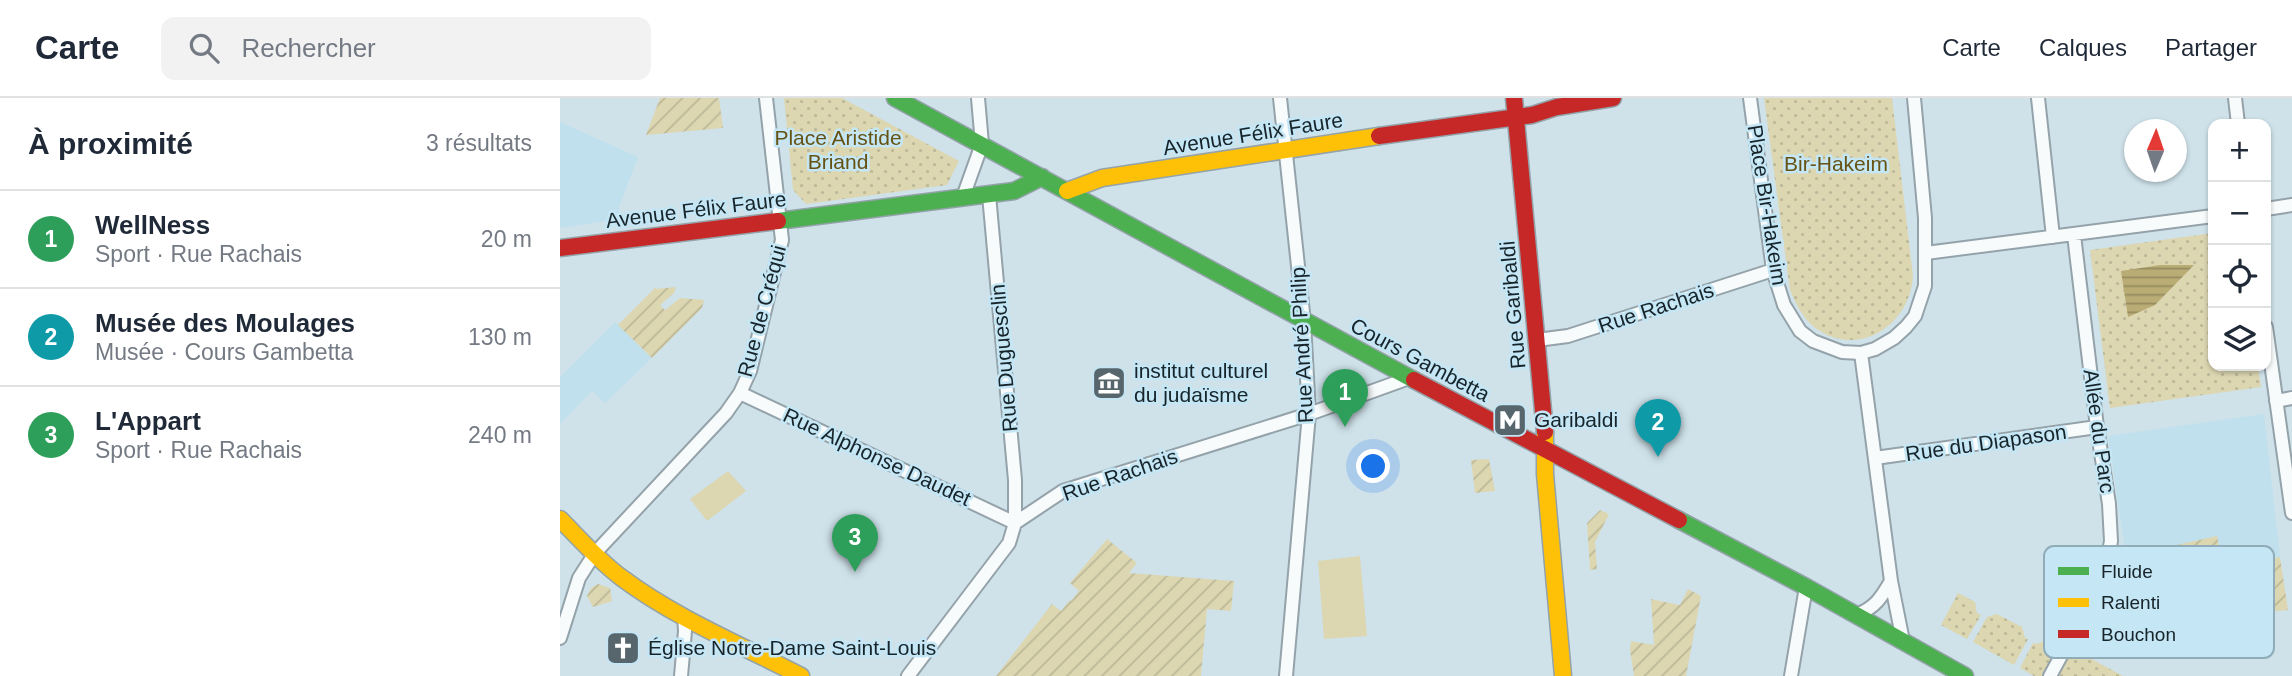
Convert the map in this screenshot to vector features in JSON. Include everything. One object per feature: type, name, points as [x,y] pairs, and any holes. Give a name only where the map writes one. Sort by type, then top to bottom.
[{"type":"main road","name":"Cours Gambetta","points":[[895,98],[1304,322],[1806,587],[1965,676]]},
{"type":"main road","name":"Rue Garibaldi","points":[[1514,98],[1545,424],[1546,486],[1563,676]]},
{"type":"main road","name":"Avenue Félix Faure","points":[[1067,191],[1102,178],[1284,149],[1516,117],[1613,98]]},
{"type":"main road","name":"Avenue Félix Faure","points":[[560,248],[989,195],[1014,191],[1042,177]]},
{"type":"main road","points":[[560,519],[622,578],[684,616],[801,676]]},
{"type":"street","name":"Rue de Créqui","points":[[560,638],[579,578],[595,553],[726,412],[740,393],[750,371],[781,249],[781,220],[766,98]]},
{"type":"street","points":[[963,197],[982,144],[978,98]]},
{"type":"street","name":"Rue André Philip","points":[[1280,98],[1304,322],[1308,414],[1286,676]]},
{"type":"street","name":"Place Bir-Hakeim","points":[[1750,98],[1773,270],[1784,305],[1800,331],[1827,348],[1861,354]]},
{"type":"street","points":[[1903,641],[1891,581],[1861,354],[1894,338],[1914,316],[1925,286],[1926,254],[1914,98]]},
{"type":"street","points":[[2038,98],[2053,237]]},
{"type":"street","points":[[2235,98],[2237,119]]},
{"type":"street","name":"Rue Duguesclin","points":[[989,195],[1014,469],[1015,523]]},
{"type":"street","points":[[2271,208],[2292,205]]},
{"type":"street","points":[[1926,254],[2208,217]]},
{"type":"street","name":"Allée du Parc","points":[[2074,235],[2096,428],[2109,504],[2110,546]]},
{"type":"street","name":"Rue Rachais","points":[[1537,340],[1568,336],[1773,270]]},
{"type":"street","points":[[2271,364],[2292,513]]},
{"type":"street","name":"Rue Rachais","points":[[1015,523],[1063,491],[1308,414],[1409,378]]},
{"type":"street","name":"Rue Alphonse Daudet","points":[[740,393],[1015,523]]},
{"type":"street","points":[[2276,401],[2292,398]]},
{"type":"street","name":"Rue du Diapason","points":[[1875,458],[2096,428]]},
{"type":"street","points":[[908,676],[1009,543],[1015,523]]},
{"type":"street","points":[[1856,615],[1879,602],[1891,581]]},
{"type":"street","points":[[1791,676],[1806,587]]},
{"type":"street","points":[[681,676],[684,616]]},
{"type":"street","points":[[2050,676],[2060,658]]},
{"type":"shaded area","points":[[560,122],[638,157],[619,207],[621,219],[560,228]]},
{"type":"shaded area","points":[[2160,265],[2194,265],[2155,305],[2128,317],[2121,271]]},
{"type":"shaded area","points":[[615,322],[652,358],[605,403],[592,391],[560,424],[560,377]]},
{"type":"shaded area","points":[[2264,414],[2280,557],[2274,558],[2274,546],[2219,546],[2217,536],[2174,546],[2124,546],[2108,436]]},
{"type":"green space","points":[[660,98],[719,98],[723,128],[646,135]]},
{"type":"green space","name":"Place Aristide Briand","points":[[784,98],[842,98],[959,161],[947,185],[806,204],[793,190]]},
{"type":"green space","name":"Bir-Hakeim","points":[[1764,98],[1892,98],[1913,276],[1910,294],[1902,310],[1892,323],[1878,333],[1863,339],[1847,340],[1830,336],[1814,327],[1803,315],[1790,290]]},
{"type":"green space","points":[[2208,234],[2208,371],[2259,371],[2261,387],[2110,408],[2090,250]]},
{"type":"green space","points":[[656,287],[676,287],[674,293],[660,305],[665,310],[680,298],[704,300],[702,308],[652,358],[618,325]]},
{"type":"green space","points":[[1489,459],[1495,491],[1475,493],[1471,460]]},
{"type":"green space","points":[[728,471],[746,491],[707,521],[690,499]]},
{"type":"green space","points":[[1600,510],[1609,514],[1595,542],[1597,569],[1590,570],[1587,523]]},
{"type":"green space","points":[[2217,536],[2219,546],[2172,546]]},
{"type":"green space","points":[[1107,539],[1137,563],[1129,573],[1234,581],[1231,611],[1207,609],[1201,676],[996,676],[1052,604],[1061,611],[1071,601],[1079,591],[1070,583]]},
{"type":"green space","points":[[1360,556],[1367,636],[1324,639],[1318,561]]},
{"type":"green space","points":[[2280,557],[2288,610],[2274,611],[2274,558]]},
{"type":"green space","points":[[598,584],[610,588],[612,601],[593,607],[587,596],[591,588]]},
{"type":"green space","points":[[1688,589],[1701,596],[1686,676],[1634,676],[1631,641],[1654,645],[1651,599],[1680,605]]},
{"type":"green space","points":[[1958,593],[1975,602],[1977,613],[1981,615],[1967,639],[1941,625]]},
{"type":"green space","points":[[1997,614],[2022,627],[2025,638],[2028,639],[2014,665],[1973,642],[1987,617]]},
{"type":"green space","points":[[2044,641],[2044,658],[2052,658],[2043,676],[2034,676],[2020,668],[2033,643]]},
{"type":"green space","points":[[2068,658],[2090,658],[2123,676],[2059,676]]},
{"type":"traffic: fast","points":[[895,98],[1414,380]]},
{"type":"traffic: fast","points":[[778,221],[1014,191],[1042,177]]},
{"type":"traffic: fast","points":[[1679,520],[1965,676]]},
{"type":"traffic: slow","points":[[1067,191],[1102,178],[1379,136]]},
{"type":"traffic: slow","points":[[1545,432],[1545,474],[1563,676]]},
{"type":"traffic: slow","points":[[560,519],[605,564],[643,593],[687,619],[801,676]]},
{"type":"traffic: jam","points":[[1514,98],[1545,432]]},
{"type":"traffic: jam","points":[[1379,136],[1532,115],[1557,107],[1613,98]]},
{"type":"traffic: jam","points":[[560,248],[778,221]]},
{"type":"traffic: jam","points":[[1414,380],[1679,520]]},
{"type":"place","name":"institut culturel du judaïsme","points":[[1109,383]]},
{"type":"place","name":"Garibaldi","points":[[1510,420]]},
{"type":"place","name":"WellNess","points":[[1345,427]]},
{"type":"place","name":"Musée des Moulages","points":[[1658,457]]},
{"type":"place","name":"L'Appart","points":[[855,572]]},
{"type":"place","name":"Église Notre-Dame Saint-Louis","points":[[623,648]]}]
